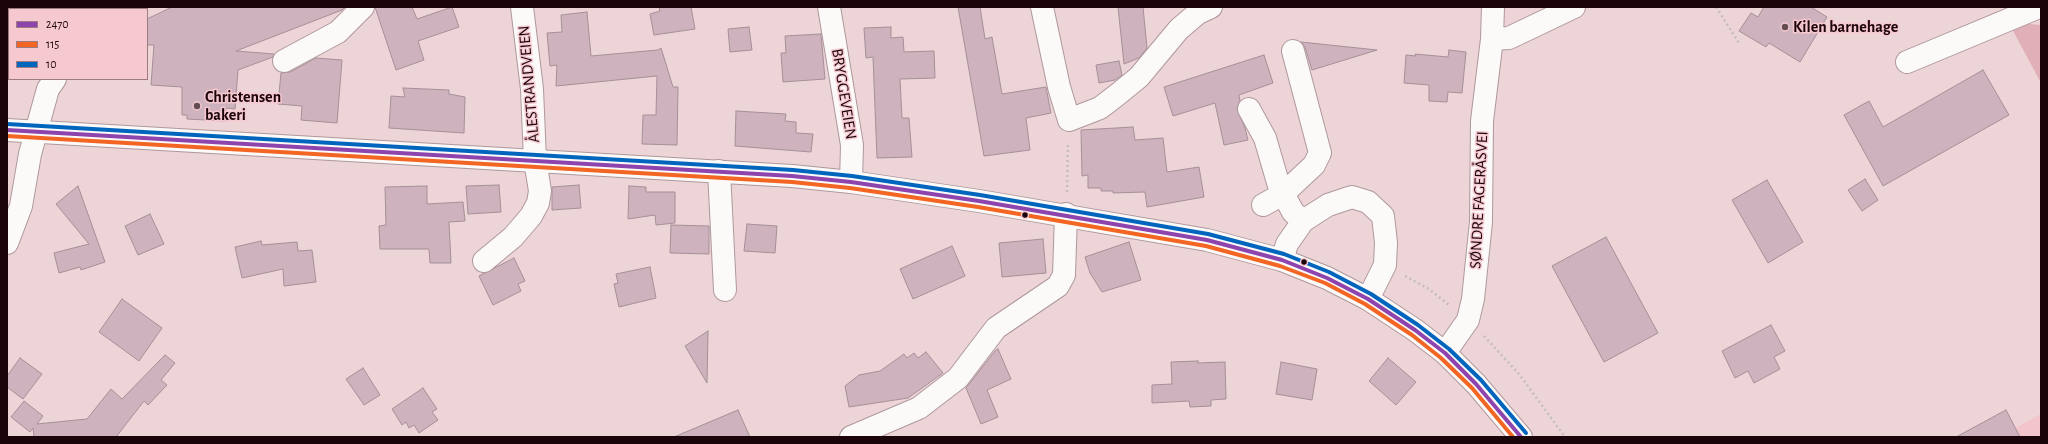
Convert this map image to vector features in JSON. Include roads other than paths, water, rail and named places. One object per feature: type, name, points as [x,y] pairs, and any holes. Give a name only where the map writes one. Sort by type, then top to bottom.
[{"type":"street","points":[[284,61],[338,32],[362,7]]},
{"type":"street","name":"ÅLESTRANDVEIEN","points":[[484,261],[522,228],[538,203],[540,191],[535,160],[532,89],[522,7]]},
{"type":"street","name":"BRYGGEVEIEN","points":[[829,7],[852,145],[850,182]]},
{"type":"street","points":[[1042,7],[1059,87],[1069,120],[1100,108],[1117,95],[1139,77],[1179,29],[1198,14],[1211,7]]},
{"type":"street","name":"SØNDRE FAGERÅSVEI","points":[[1445,353],[1468,320],[1473,299],[1481,222],[1482,121],[1492,39],[1493,7]]},
{"type":"street","points":[[1492,39],[1509,38],[1574,7]]},
{"type":"street","points":[[1907,62],[2039,7]]},
{"type":"street","points":[[1263,204],[1283,194],[1314,165],[1320,153],[1293,51]]},
{"type":"street","points":[[7,243],[21,206],[36,131],[48,89],[54,80]]},
{"type":"street","points":[[1249,109],[1265,138],[1279,186],[1293,212],[1303,221]]},
{"type":"street","points":[[7,130],[719,171],[850,182],[1067,204],[1282,260],[1327,278],[1368,299],[1415,330],[1445,353],[1476,384],[1521,437]]},
{"type":"street","points":[[719,171],[725,290]]},
{"type":"street","points":[[1282,260],[1287,244],[1303,221],[1328,205],[1352,196],[1368,202],[1383,216],[1386,243],[1384,265],[1368,299]]},
{"type":"street","points":[[851,437],[919,408],[958,378],[996,328],[1058,286],[1064,275],[1067,204]]},
{"type":"place","name":"Kilen barnehage","points":[[1785,27]]},
{"type":"place","name":"Christensen bakeri","points":[[197,106]]}]
